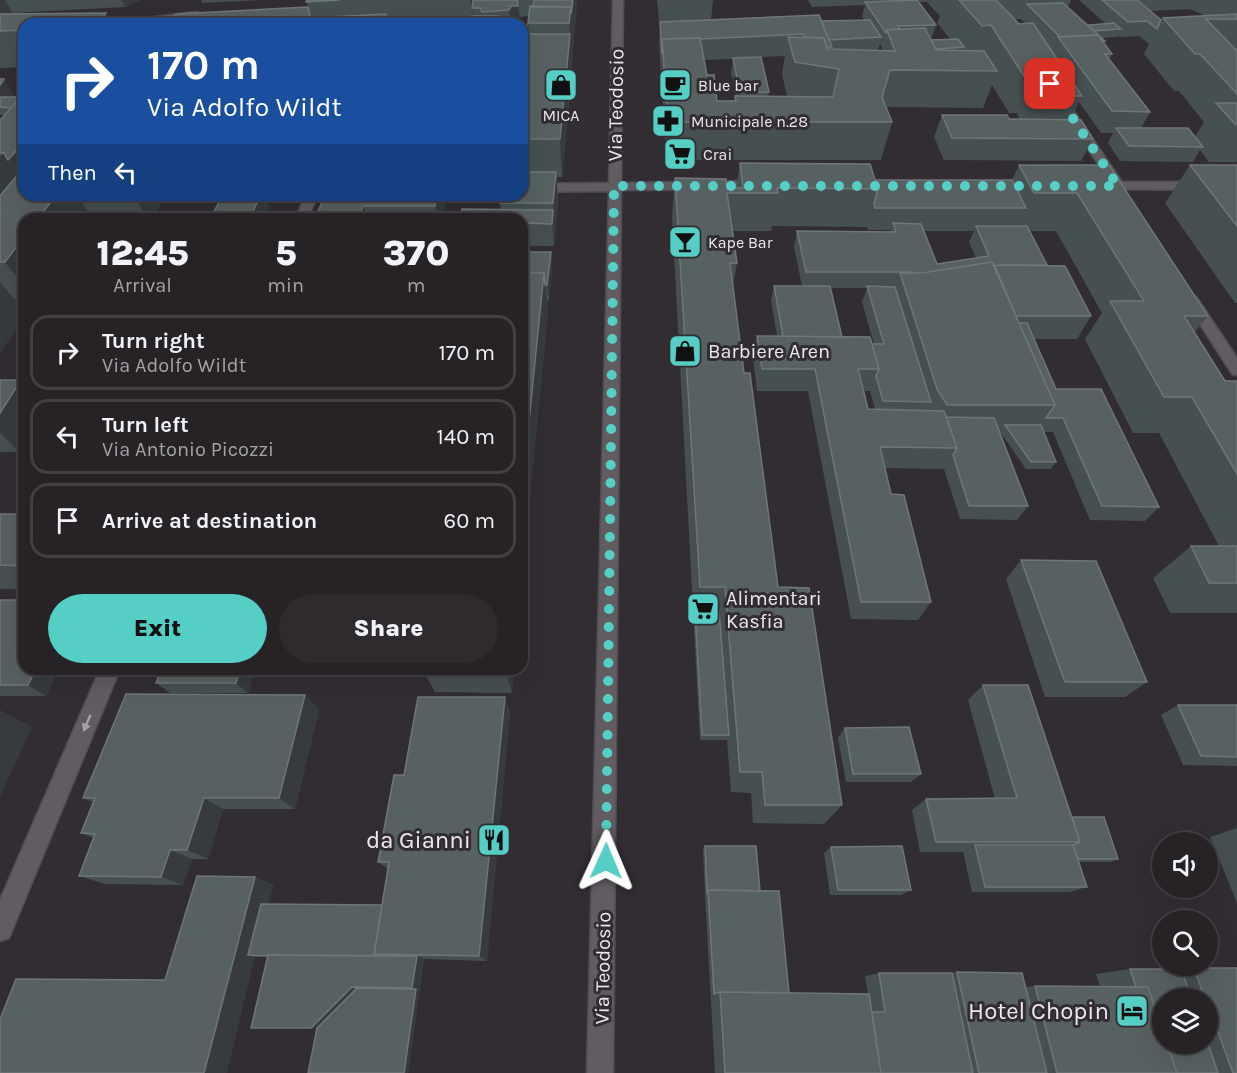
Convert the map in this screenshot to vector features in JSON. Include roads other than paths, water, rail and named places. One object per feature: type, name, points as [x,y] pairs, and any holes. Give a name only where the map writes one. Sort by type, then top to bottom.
[{"type":"street","name":"Via Teodosio","points":[[600,1073],[605,885],[618,0]]},
{"type":"street","points":[[174,18],[177,5]]},
{"type":"street","points":[[185,18],[208,14]]},
{"type":"street","points":[[1050,84],[1126,199]]},
{"type":"street","points":[[528,188],[769,185]]},
{"type":"street","points":[[1086,186],[1237,186]]},
{"type":"street","points":[[1185,289],[1237,370]]},
{"type":"street","points":[[0,929],[107,675]]},
{"type":"place","name":"MICA","points":[[561,85]]},
{"type":"place","name":"Blue bar","points":[[675,85]]},
{"type":"place","name":"Municipale n.28","points":[[668,121]]},
{"type":"place","name":"Crai","points":[[680,154]]},
{"type":"place","name":"Kape Bar","points":[[685,242]]},
{"type":"place","name":"Barbiere Aren","points":[[685,351]]},
{"type":"place","name":"Alimentari Kasfia","points":[[703,609]]},
{"type":"place","name":"da Gianni","points":[[494,840]]},
{"type":"place","name":"Hotel Chopin","points":[[1132,1011]]}]
